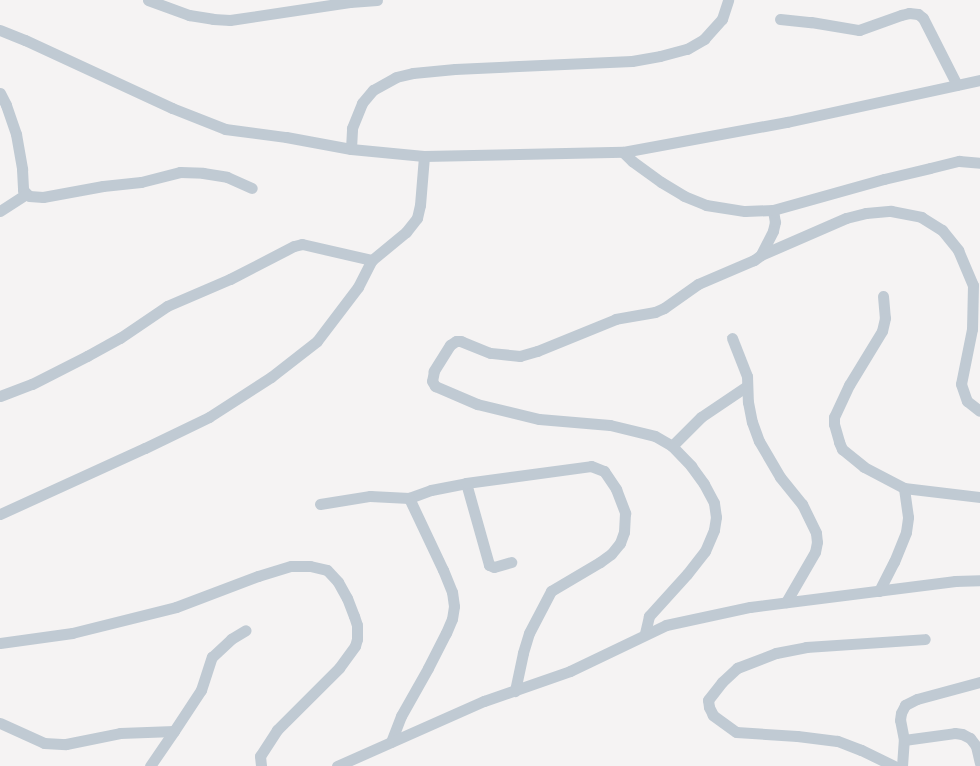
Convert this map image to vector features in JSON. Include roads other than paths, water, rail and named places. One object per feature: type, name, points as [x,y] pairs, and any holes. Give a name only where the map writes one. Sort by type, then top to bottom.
[{"type":"street","points":[[148,0],[189,15],[230,20],[350,1],[377,0]]},
{"type":"street","points":[[351,149],[352,128],[362,103],[373,90],[396,77],[413,73],[455,69],[632,60],[660,56],[687,49],[704,39],[722,19],[728,0]]},
{"type":"street","points":[[780,19],[811,22],[859,30],[901,15],[909,13],[918,14],[923,18],[957,85]]},
{"type":"street","points":[[0,32],[26,40],[166,105],[225,129],[286,137],[351,149],[424,156],[623,152],[787,122],[980,80]]},
{"type":"street","points":[[0,94],[6,105],[16,134],[22,169],[21,181],[26,194],[33,198],[102,186],[141,182],[180,172],[203,173],[227,177],[252,188]]},
{"type":"street","points":[[623,152],[632,161],[661,182],[684,196],[706,205],[745,211],[773,210],[884,178],[960,161],[980,163]]},
{"type":"street","points":[[0,514],[209,417],[271,377],[317,340],[358,287],[372,260],[406,232],[417,218],[420,206],[424,156]]},
{"type":"street","points":[[0,211],[26,194]]},
{"type":"street","points":[[761,255],[776,222],[773,210]]},
{"type":"street","points":[[645,634],[649,616],[692,568],[711,540],[716,517],[714,503],[704,484],[691,466],[672,446],[655,436],[610,425],[539,419],[477,404],[436,386],[432,377],[450,345],[456,341],[461,341],[490,353],[520,356],[616,319],[655,312],[698,284],[846,218],[866,213],[891,211],[921,217],[942,230],[958,250],[973,285],[972,329],[961,384],[967,400],[980,411]]},
{"type":"street","points":[[0,396],[32,384],[87,356],[120,338],[167,306],[230,279],[294,246],[302,244],[372,260]]},
{"type":"street","points":[[883,296],[885,318],[882,331],[838,407],[834,424],[842,449],[851,458],[864,467],[904,488],[980,497]]},
{"type":"street","points":[[732,338],[744,368],[752,422],[759,441],[780,477],[802,504],[813,526],[818,542],[815,552],[786,602]]},
{"type":"street","points":[[672,446],[701,417],[747,386]]},
{"type":"street","points":[[320,504],[370,496],[410,498],[431,490],[466,483],[596,467],[604,471],[612,481],[622,501],[625,513],[624,532],[620,543],[611,554],[551,591],[529,633],[515,691]]},
{"type":"street","points":[[466,483],[489,565],[494,567],[511,562]]},
{"type":"street","points":[[879,591],[894,562],[906,532],[908,516],[904,488]]},
{"type":"street","points":[[391,742],[401,716],[446,633],[452,620],[454,606],[452,592],[410,498]]},
{"type":"street","points":[[0,642],[72,633],[176,607],[258,576],[291,566],[310,566],[327,570],[338,582],[347,598],[357,625],[357,639],[339,668],[277,730],[260,756],[261,766]]},
{"type":"street","points":[[338,766],[484,701],[570,671],[666,625],[719,612],[786,602],[955,581],[980,580]]},
{"type":"street","points":[[150,766],[201,690],[212,657],[231,639],[246,630]]},
{"type":"street","points":[[894,766],[861,750],[836,741],[797,736],[736,732],[713,715],[709,707],[708,700],[722,682],[737,668],[776,653],[822,646],[925,639]]},
{"type":"street","points":[[902,766],[904,740],[900,720],[901,713],[908,703],[980,682]]},
{"type":"street","points":[[0,723],[44,743],[66,744],[120,733],[174,731]]},
{"type":"street","points":[[904,740],[955,733],[962,734],[970,738],[976,746],[980,763]]}]
